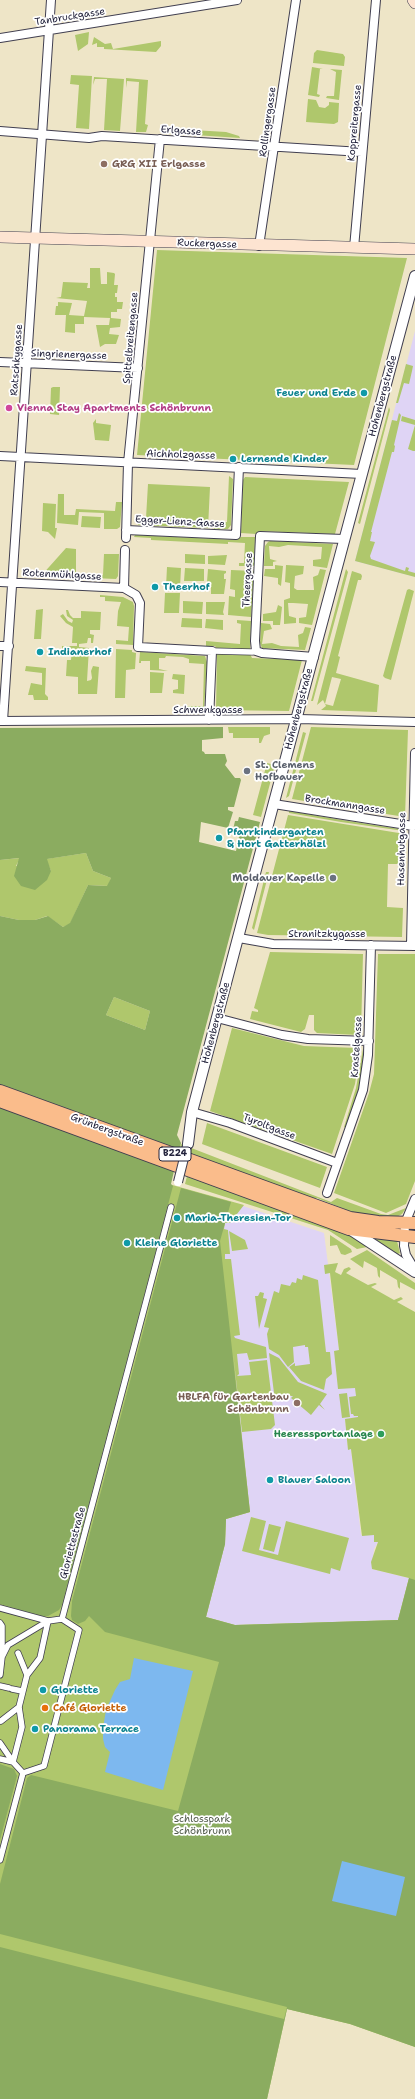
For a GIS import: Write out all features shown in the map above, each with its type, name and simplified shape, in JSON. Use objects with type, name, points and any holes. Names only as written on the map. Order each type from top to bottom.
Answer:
[{"type":"main road","name":"Ruckergasse","points":[[0,237],[259,246],[415,249]]},
{"type":"main road","name":"Grünbergstraße","points":[[0,1091],[349,1223]]},
{"type":"main road","name":"Grünbergstraße","points":[[0,1101],[349,1223]]},
{"type":"main road","name":"B224","points":[[349,1223],[410,1223]]},
{"type":"main road","name":"B224","points":[[349,1223],[410,1236]]},
{"type":"street","name":"Ratschkygasse","points":[[1,721],[4,646],[13,583],[51,0]]},
{"type":"street","name":"Tanbruckgasse","points":[[0,38],[237,0]]},
{"type":"street","name":"Rollingergasse","points":[[259,246],[296,0]]},
{"type":"street","name":"Koppreitergasse","points":[[354,248],[376,0]]},
{"type":"street","name":"Erlgasse","points":[[0,131],[42,133],[89,138],[102,136],[362,152]]},
{"type":"street","name":"Spittelbreitengasse","points":[[126,534],[128,463],[160,139]]},
{"type":"street","name":"Hohenbergstraße","points":[[187,1145],[197,1114],[217,1018],[415,276]]},
{"type":"street","name":"Singrienergasse","points":[[0,362],[138,368]]},
{"type":"street","name":"Aichholzgasse","points":[[0,456],[362,474]]},
{"type":"street","name":"Egger-Lienz-Gasse","points":[[126,534],[236,535],[239,467]]},
{"type":"street","name":"Theergasse","points":[[256,651],[255,641],[260,536],[344,539]]},
{"type":"street","points":[[126,550],[124,588],[136,595],[140,603],[138,647],[212,651],[256,651],[262,653],[314,657]]},
{"type":"street","name":"Rotenmühlgasse","points":[[0,582],[124,588]]},
{"type":"street","points":[[209,720],[212,651]]},
{"type":"street","name":"Schwenkgasse","points":[[1,721],[296,719],[415,722]]},
{"type":"street","name":"Hasenhutgasse","points":[[413,946],[413,826],[415,753]]},
{"type":"street","name":"Brockmanngasse","points":[[274,804],[413,826]]},
{"type":"street","name":"Stranitzkygasse","points":[[239,938],[273,944],[413,946]]},
{"type":"street","name":"Krastelgasse","points":[[327,1193],[363,1090],[369,1041],[371,945]]},
{"type":"street","points":[[217,1018],[282,1035],[308,1039],[369,1041]]},
{"type":"street","name":"Tyroltgasse","points":[[197,1114],[230,1123],[337,1163]]},
{"type":"street","points":[[178,1184],[187,1145]]},
{"type":"street","points":[[415,1199],[406,1255],[415,1271]]},
{"type":"street","name":"Gloriettestraße","points":[[62,1619],[172,1208]]},
{"type":"street","points":[[349,1223],[415,1271]]},
{"type":"street","points":[[0,1608],[48,1622]]},
{"type":"street","points":[[2,1657],[8,1646],[48,1622],[62,1619],[79,1630],[44,1766],[23,1773]]},
{"type":"street","points":[[0,1622],[2,1626],[2,1657],[0,1675]]},
{"type":"street","points":[[13,1762],[22,1726],[18,1707],[22,1691],[27,1675],[40,1658],[48,1622]]},
{"type":"street","points":[[14,1642],[27,1675]]},
{"type":"street","points":[[0,1686],[22,1691]]},
{"type":"street","points":[[1,1721],[18,1707]]},
{"type":"street","points":[[0,1742],[13,1762],[23,1773]]},
{"type":"street","points":[[0,1759],[13,1762]]},
{"type":"street","points":[[0,1860],[23,1773]]},
{"type":"shaded area","points":[[415,331],[415,577],[355,561]]},
{"type":"shaded area","name":"HBLFA für Gartenbau Schönbrunn","points":[[231,1202],[324,1233],[339,1350],[359,1361],[358,1418],[345,1419],[348,1449],[351,1449],[361,1535],[374,1535],[378,1542],[374,1549],[372,1569],[409,1578],[398,1620],[235,1625],[206,1617],[225,1544],[226,1519],[250,1512],[220,1241]]},
{"type":"green space","points":[[89,32],[88,44],[78,51],[75,35]]},
{"type":"green space","points":[[94,37],[105,44],[111,43],[113,49],[161,41],[161,46],[156,52],[104,49],[104,47],[97,47],[97,43],[92,45]]},
{"type":"green space","points":[[317,50],[343,54],[345,57],[344,66],[313,63],[314,53]]},
{"type":"green space","points":[[312,67],[323,69],[320,69],[317,94],[320,95],[319,97],[308,95]]},
{"type":"green space","points":[[330,69],[342,70],[339,100],[326,98],[327,96],[334,96],[336,72]]},
{"type":"green space","points":[[71,75],[92,76],[89,129],[76,128],[79,85],[70,84]]},
{"type":"green space","points":[[94,77],[124,79],[120,131],[104,130],[107,79],[95,79],[93,85]]},
{"type":"green space","points":[[126,78],[148,80],[145,124],[148,125],[146,132],[136,132],[139,82],[127,81],[126,88]]},
{"type":"green space","points":[[308,99],[316,100],[319,107],[325,108],[329,105],[329,102],[339,103],[338,122],[334,124],[306,122]]},
{"type":"green space","points":[[176,129],[226,132],[239,136],[240,138],[164,133]]},
{"type":"green space","points":[[157,250],[407,258],[354,465],[137,455]]},
{"type":"green space","points":[[90,268],[100,268],[101,284],[107,284],[107,272],[115,274],[114,285],[118,285],[115,297],[117,297],[117,302],[123,302],[122,309],[117,309],[117,312],[111,312],[111,318],[121,319],[120,327],[110,328],[109,334],[119,335],[116,344],[105,344],[100,347],[96,325],[109,325],[110,318],[84,317],[84,324],[75,324],[75,333],[65,332],[66,315],[55,315],[58,302],[72,303],[69,315],[84,316],[87,301],[56,298],[61,297],[63,282],[88,283],[87,288],[90,288]]},
{"type":"green space","points":[[406,364],[413,366],[409,384],[404,383],[398,403],[396,403]]},
{"type":"green space","points":[[60,387],[59,415],[50,414],[51,388]]},
{"type":"green space","points":[[389,407],[390,410],[360,524],[358,523]]},
{"type":"green space","points":[[399,413],[401,415],[394,445],[394,452],[392,452],[371,532],[370,541],[375,542],[370,556],[371,559],[405,571],[406,567],[409,568],[408,571],[415,573],[415,577],[355,561],[392,420],[397,421]]},
{"type":"green space","points":[[402,416],[415,420],[415,425],[401,421]]},
{"type":"green space","points":[[96,419],[96,423],[111,425],[109,441],[95,440],[93,423]]},
{"type":"green space","points":[[415,425],[415,451],[413,451],[408,449]]},
{"type":"green space","points":[[229,476],[233,479],[231,525],[228,529],[214,529],[214,524],[222,525],[223,522],[227,522]]},
{"type":"green space","points":[[245,477],[349,482],[335,534],[259,531],[256,534],[241,533],[243,480]]},
{"type":"green space","points":[[148,484],[210,487],[208,528],[138,525],[138,521],[146,518]]},
{"type":"green space","points":[[58,494],[64,494],[64,515],[75,515],[76,509],[115,511],[116,502],[122,502],[120,527],[117,529],[104,529],[104,513],[79,512],[78,525],[57,523]]},
{"type":"green space","points":[[43,503],[56,504],[55,528],[57,528],[55,539],[48,532],[42,531]]},
{"type":"green space","points":[[82,516],[101,517],[100,528],[81,527]]},
{"type":"green space","points":[[135,535],[237,540],[241,537],[255,537],[254,566],[239,566],[239,563],[244,563],[245,543],[228,542],[228,544],[151,540],[151,538],[134,537]]},
{"type":"green space","points":[[268,542],[333,544],[327,568],[313,566],[313,560],[321,559],[322,547],[288,545],[279,547],[269,546],[270,559],[277,561],[273,562],[273,566],[264,566],[265,546]]},
{"type":"green space","points":[[66,548],[76,549],[76,578],[41,576]]},
{"type":"green space","points":[[104,554],[119,554],[118,576],[116,579],[92,578],[93,575],[103,575]]},
{"type":"green space","points":[[185,554],[205,555],[205,564],[185,563]]},
{"type":"green space","points":[[227,555],[225,565],[208,564],[208,556]]},
{"type":"green space","points":[[275,565],[283,566],[281,586],[278,584],[278,578],[264,576],[265,569],[275,569]]},
{"type":"green space","points":[[286,565],[304,566],[303,574],[295,576],[294,588],[297,590],[314,590],[313,577],[318,575],[320,569],[326,570],[312,625],[299,623],[299,618],[306,617],[308,604],[293,603],[288,603],[289,616],[296,618],[296,623],[284,624],[284,600],[290,598],[290,583],[285,582]]},
{"type":"green space","points":[[167,567],[181,568],[180,588],[166,587]]},
{"type":"green space","points":[[185,568],[204,569],[204,581],[184,581]]},
{"type":"green space","points":[[208,569],[226,571],[224,574],[224,579],[226,579],[224,594],[211,594],[211,582],[207,582]]},
{"type":"green space","points":[[346,569],[348,572],[313,701],[311,701]]},
{"type":"green space","points":[[231,570],[254,571],[251,617],[228,615],[229,596],[235,597],[235,590],[230,589]]},
{"type":"green space","points":[[352,571],[361,574],[362,576],[361,580],[358,580],[338,656],[340,657],[336,673],[379,685],[377,712],[321,710],[326,706],[325,704],[323,700],[317,705]],"holes":[[[332,677],[341,679],[333,706],[325,704]]]},
{"type":"green space","points":[[409,589],[414,591],[391,680],[383,676],[407,590]]},
{"type":"green space","points":[[165,593],[180,593],[179,613],[164,613]]},
{"type":"green space","points":[[100,595],[123,597],[133,602],[133,645],[116,644],[116,640],[128,641],[129,627],[117,626],[118,611],[121,602],[105,601],[105,597],[100,597]]},
{"type":"green space","points":[[183,601],[203,602],[202,614],[183,613]]},
{"type":"green space","points":[[206,602],[225,602],[223,612],[224,615],[206,614]]},
{"type":"green space","points":[[278,605],[282,607],[280,625],[273,625],[273,621],[263,621],[263,614],[276,612]]},
{"type":"green space","points":[[43,609],[41,639],[34,639],[36,610]]},
{"type":"green space","points":[[66,610],[68,610],[73,618],[81,618],[81,611],[101,612],[100,630],[90,630],[90,634],[94,635],[93,643],[91,643],[91,638],[88,638],[87,643],[79,644],[79,647],[89,648],[87,681],[91,680],[92,678],[91,671],[93,666],[99,667],[97,694],[78,694],[78,677],[66,676],[67,660],[71,660],[72,650],[62,649],[62,646],[77,646],[77,643],[72,643],[73,627],[66,623],[60,616],[63,614],[68,621],[72,623],[73,620],[67,616]]},
{"type":"green space","points":[[182,618],[202,619],[202,628],[181,627]]},
{"type":"green space","points":[[206,619],[223,620],[223,630],[205,628]]},
{"type":"green space","points":[[237,620],[251,621],[250,651],[217,649],[215,646],[206,646],[206,641],[240,644],[241,624],[237,623]]},
{"type":"green space","points":[[261,623],[270,624],[272,629],[264,631],[262,644],[272,643],[281,646],[299,647],[298,635],[303,633],[305,627],[311,628],[305,650],[262,648],[260,643]]},
{"type":"green space","points":[[116,649],[132,650],[132,652],[136,653],[135,669],[126,670],[125,698],[115,698]]},
{"type":"green space","points":[[140,652],[205,656],[207,662],[204,710],[178,711],[187,710],[187,706],[203,706],[204,664],[189,663],[189,659],[183,657],[166,656],[165,658],[159,658],[159,669],[168,671],[150,670],[150,661],[141,661],[141,663],[139,663]]},
{"type":"green space","points":[[217,653],[250,654],[252,658],[302,660],[289,711],[216,710]]},
{"type":"green space","points":[[26,666],[46,668],[45,694],[48,697],[48,700],[34,700],[33,695],[28,695],[31,683],[42,685],[42,673],[25,671]]},
{"type":"green space","points":[[150,672],[164,673],[162,693],[150,693]]},
{"type":"green space","points":[[173,674],[185,675],[184,694],[173,693],[173,690],[178,689],[178,680],[172,679]]},
{"type":"green space","points":[[223,727],[223,738],[202,740],[202,751],[205,754],[225,754],[227,761],[225,765],[235,778],[240,778],[241,780],[234,807],[228,807],[228,810],[233,812],[228,828],[201,822],[199,842],[236,851],[240,832],[233,830],[235,821],[238,821],[239,817],[260,822],[177,1135],[181,1143],[179,1151],[0,1085],[0,916],[19,920],[35,920],[48,916],[63,927],[70,923],[88,885],[107,886],[111,878],[93,871],[86,853],[47,859],[51,871],[47,880],[35,890],[21,886],[14,876],[19,858],[0,860],[0,728]],"holes":[[[114,997],[150,1011],[145,1030],[106,1015]]]},
{"type":"green space","points":[[228,727],[270,727],[270,734],[264,736],[261,743],[259,743],[259,738],[233,738],[233,733],[229,733]]},
{"type":"green space","points":[[311,727],[408,730],[405,817],[292,799]]},
{"type":"green space","points":[[303,732],[306,733],[289,796],[286,798]]},
{"type":"green space","points":[[267,763],[275,765],[261,817],[253,815]]},
{"type":"green space","points":[[289,811],[406,830],[404,831],[341,822],[289,813]]},
{"type":"green space","points":[[288,815],[405,834],[404,864],[388,864],[387,907],[403,908],[402,937],[268,935],[257,933]]},
{"type":"green space","points":[[86,853],[93,871],[111,878],[108,886],[88,885],[70,924],[63,927],[47,916],[35,920],[19,920],[0,916],[0,860],[20,858],[16,866],[51,871],[46,859]]},
{"type":"green space","points":[[266,872],[269,872],[254,930],[252,928]]},
{"type":"green space","points":[[270,952],[363,954],[361,1032],[358,1035],[317,1033],[314,1030],[314,1015],[309,1015],[305,1029],[301,1032],[250,1019],[252,1011],[258,1012],[258,1010],[254,1008]]},
{"type":"green space","points":[[378,954],[415,954],[415,1181],[406,1204],[386,1213],[334,1193],[369,1093],[374,1074]]},
{"type":"green space","points":[[114,997],[150,1011],[145,1030],[106,1015]]},
{"type":"green space","points":[[232,1028],[304,1046],[358,1048],[360,1051],[355,1084],[332,1154],[210,1111]]},
{"type":"green space","points":[[365,1048],[359,1088],[346,1128],[344,1127],[356,1088],[363,1049]]},
{"type":"green space","points":[[0,1107],[174,1171],[171,1184],[173,1186],[62,1605],[59,1610],[48,1616],[41,1616],[0,1604]]},
{"type":"green space","points":[[207,1123],[327,1167],[320,1188],[202,1144]]},
{"type":"green space","name":"Schlosspark Schönbrunn","points":[[0,1137],[244,1205],[230,1223],[225,1223],[224,1229],[228,1230],[230,1254],[225,1254],[225,1259],[231,1259],[240,1335],[234,1336],[235,1338],[266,1347],[267,1358],[249,1360],[247,1353],[237,1354],[239,1374],[237,1376],[251,1375],[249,1362],[267,1360],[275,1425],[271,1429],[242,1432],[233,1353],[250,1512],[226,1519],[225,1544],[206,1617],[235,1625],[398,1620],[409,1578],[372,1569],[371,1562],[378,1542],[374,1542],[374,1535],[362,1536],[351,1449],[348,1450],[345,1419],[358,1417],[351,1414],[349,1397],[356,1396],[355,1388],[338,1389],[334,1351],[339,1350],[330,1273],[325,1274],[324,1265],[338,1263],[335,1272],[341,1275],[344,1269],[349,1267],[351,1269],[346,1273],[368,1285],[375,1283],[377,1284],[371,1287],[394,1300],[401,1297],[403,1299],[397,1302],[415,1312],[415,2047],[350,2024],[287,2009],[267,2099],[0,2099]]},
{"type":"green space","points":[[181,1144],[331,1202],[337,1198],[381,1214],[388,1215],[406,1208],[402,1214],[393,1219],[354,1213],[317,1198],[313,1199],[179,1151]]},
{"type":"green space","points":[[187,1176],[355,1237],[389,1261],[367,1247],[357,1249],[328,1230],[185,1184]]},
{"type":"green space","name":"Schlosspark Schönbrunn","points":[[181,1188],[231,1202],[220,1241],[250,1512],[226,1519],[225,1544],[206,1617],[235,1625],[398,1620],[409,1578],[415,1580],[415,2047],[350,2024],[287,2009],[267,2099],[0,2099],[0,1947],[284,2019],[287,2007],[0,1934],[0,1884],[27,1778],[31,1775],[178,1811],[219,1662],[105,1632],[89,1616],[85,1621],[78,1624],[72,1620],[71,1616],[72,1601]]},
{"type":"green space","points":[[229,1231],[245,1240],[248,1249],[232,1251]]},
{"type":"green space","points":[[330,1235],[351,1249],[352,1252],[345,1255],[341,1254],[337,1245],[330,1246]]},
{"type":"green space","points":[[364,1235],[397,1241],[400,1253],[396,1255]]},
{"type":"green space","points":[[367,1250],[415,1283],[415,1290],[400,1282],[400,1289],[398,1287],[397,1280],[380,1270],[380,1278],[378,1276],[377,1268],[364,1261],[363,1268],[350,1259]]},
{"type":"green space","points":[[303,1275],[318,1280],[326,1352],[330,1352],[332,1374],[326,1379],[324,1390],[301,1381],[289,1367],[295,1363],[295,1366],[310,1364],[308,1347],[305,1347],[305,1345],[293,1347],[294,1362],[288,1367],[279,1355],[269,1349],[267,1334],[269,1328],[264,1327],[274,1291],[279,1293],[281,1284],[290,1286],[292,1282],[296,1283],[297,1278],[302,1280]]},
{"type":"green space","points":[[260,1292],[264,1293],[263,1298],[267,1299],[259,1329],[255,1296],[258,1296]]},
{"type":"green space","points":[[269,1353],[279,1358],[298,1382],[327,1394],[320,1404],[325,1410],[319,1405],[311,1415],[291,1398],[293,1396],[288,1396],[275,1401]]},
{"type":"green space","points":[[347,1393],[350,1417],[342,1418],[339,1394]]},
{"type":"green space","points":[[251,1517],[266,1521],[259,1550],[278,1555],[286,1521],[349,1538],[340,1571],[331,1568],[330,1574],[242,1551]]},
{"type":"green space","points":[[269,1524],[281,1527],[274,1552],[263,1549]]},
{"type":"green space","points":[[0,1764],[14,1769],[17,1776],[0,1840]]},
{"type":"water","points":[[134,1658],[193,1671],[163,1790],[105,1772],[110,1752],[105,1747],[103,1739],[106,1710],[120,1682],[130,1679]]},
{"type":"water","points":[[342,1861],[405,1877],[396,1916],[332,1901]]},
{"type":"place","name":"GRG XII Erlgasse","points":[[104,164]]},
{"type":"place","name":"Feuer und Erde","points":[[364,393]]},
{"type":"place","name":"Vienna Stay Apartments Schönbrunn","points":[[9,408]]},
{"type":"place","name":"Lernende Kinder","points":[[233,459]]},
{"type":"place","name":"Theerhof","points":[[155,587]]},
{"type":"place","name":"Indianerhof","points":[[40,652]]},
{"type":"place","name":"St. Clemens Hofbauer","points":[[247,771]]},
{"type":"place","name":"Pfarrkindergarten & Hort Gatterhölzl","points":[[219,838]]},
{"type":"place","name":"Moldauer Kapelle","points":[[333,878]]},
{"type":"place","name":"Maria-Theresien-Tor","points":[[177,1218]]},
{"type":"place","name":"Kleine Gloriette","points":[[127,1243]]},
{"type":"place","name":"HBLFA für Gartenbau Schönbrunn","points":[[297,1403]]},
{"type":"place","name":"Heeressportanlage","points":[[381,1434]]},
{"type":"place","name":"Blauer Saloon","points":[[270,1480]]},
{"type":"place","name":"Gloriette","points":[[43,1690]]},
{"type":"place","name":"Café Gloriette","points":[[45,1708]]},
{"type":"place","name":"Panorama Terrace","points":[[35,1729]]}]
